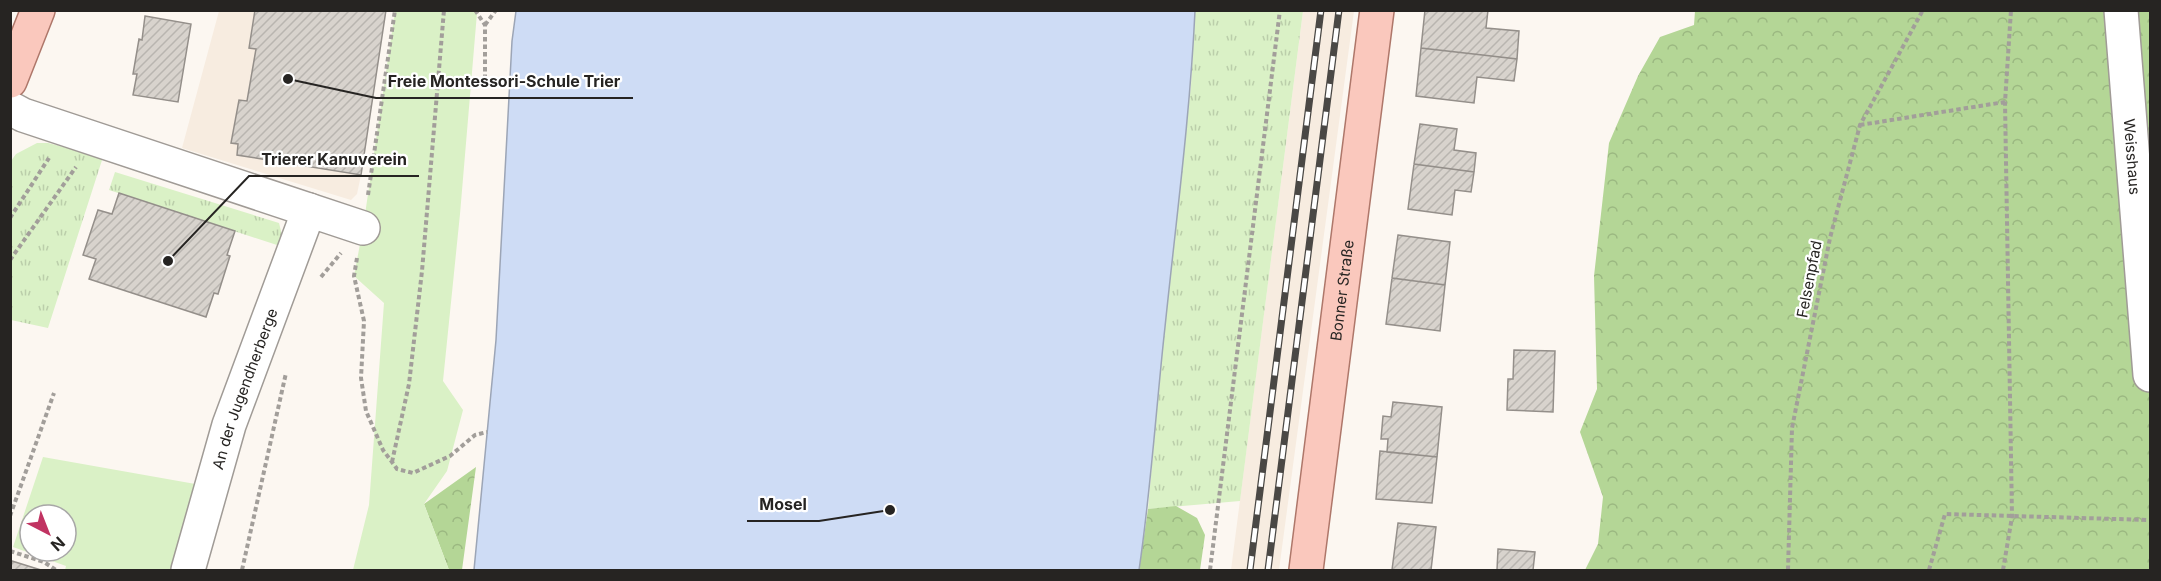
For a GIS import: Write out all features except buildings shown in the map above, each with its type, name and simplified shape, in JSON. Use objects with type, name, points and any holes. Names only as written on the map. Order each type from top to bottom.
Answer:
[{"type":"main road","points":[[10,81],[38,10]]},
{"type":"main road","name":"Bonner Straße","points":[[1306,570],[1377,10]]},
{"type":"street","name":"Weisshaus","points":[[2121,10],[2151,375]]},
{"type":"street","points":[[10,108],[23,115],[81,135],[363,228]]},
{"type":"street","name":"An der Jugendherberge","points":[[188,570],[230,424],[309,210]]},
{"type":"path","points":[[395,10],[354,276],[364,321],[361,378],[366,411],[383,450],[397,469],[413,473],[450,456],[475,435],[487,432]]},
{"type":"path","points":[[392,462],[409,384],[422,271],[444,10]]},
{"type":"path","points":[[476,10],[485,25],[485,89]]},
{"type":"path","points":[[485,25],[496,10]]},
{"type":"path","points":[[1210,570],[1280,10]]},
{"type":"path","name":"Felsenpfad","points":[[1788,570],[1792,428],[1830,238],[1860,125],[1923,10]]},
{"type":"path","points":[[2003,570],[2012,517],[2005,102],[2011,10]]},
{"type":"path","points":[[1860,125],[2005,102]]},
{"type":"path","points":[[10,218],[81,135]]},
{"type":"path","points":[[10,260],[81,135]]},
{"type":"path","points":[[320,278],[363,228]]},
{"type":"path","points":[[242,570],[287,367]]},
{"type":"path","points":[[10,516],[54,393]]},
{"type":"path","points":[[1929,570],[1945,514],[2151,520]]},
{"type":"path","points":[[10,550],[44,562],[56,570]]},
{"type":"shaded area","points":[[219,11],[386,11],[361,175],[357,194],[351,200],[182,148]]},
{"type":"shaded area","points":[[1303,11],[1354,11],[1279,570],[1231,570]]},
{"type":"green space","points":[[395,11],[475,11],[477,13],[443,381],[463,410],[447,471],[424,504],[449,570],[353,570],[369,505],[384,303],[354,276]]},
{"type":"green space","points":[[1195,11],[1303,11],[1240,501],[1148,509],[1164,330],[1191,85]]},
{"type":"green space","points":[[1695,11],[2150,11],[2150,570],[1585,570],[1598,544],[1603,497],[1580,432],[1597,389],[1594,276],[1609,143],[1638,76],[1660,37],[1694,25]]},
{"type":"green space","points":[[37,143],[48,143],[103,157],[48,328],[11,320],[11,161],[16,154]]},
{"type":"green space","points":[[115,172],[279,223],[282,235],[280,246],[109,190]]},
{"type":"green space","points":[[43,457],[201,485],[177,570],[65,570],[66,566],[58,563],[78,563],[78,503],[28,503]]},
{"type":"green space","points":[[476,467],[462,570],[449,570],[424,504]]},
{"type":"green space","points":[[1176,506],[1197,518],[1205,535],[1200,570],[1139,570],[1148,509]]},
{"type":"green space","points":[[18,532],[18,549],[13,547]]},
{"type":"water","points":[[516,11],[1195,11],[1186,129],[1139,570],[474,570],[496,340],[512,41]]},
{"type":"railway","points":[[1250,570],[1321,10]]},
{"type":"railway","points":[[1268,570],[1339,10]]},
{"type":"place","name":"Freie Montessori-Schule Trier","points":[[288,79]]},
{"type":"place","name":"Trierer Kanuverein","points":[[168,261]]},
{"type":"place","name":"Mosel","points":[[890,510]]}]
